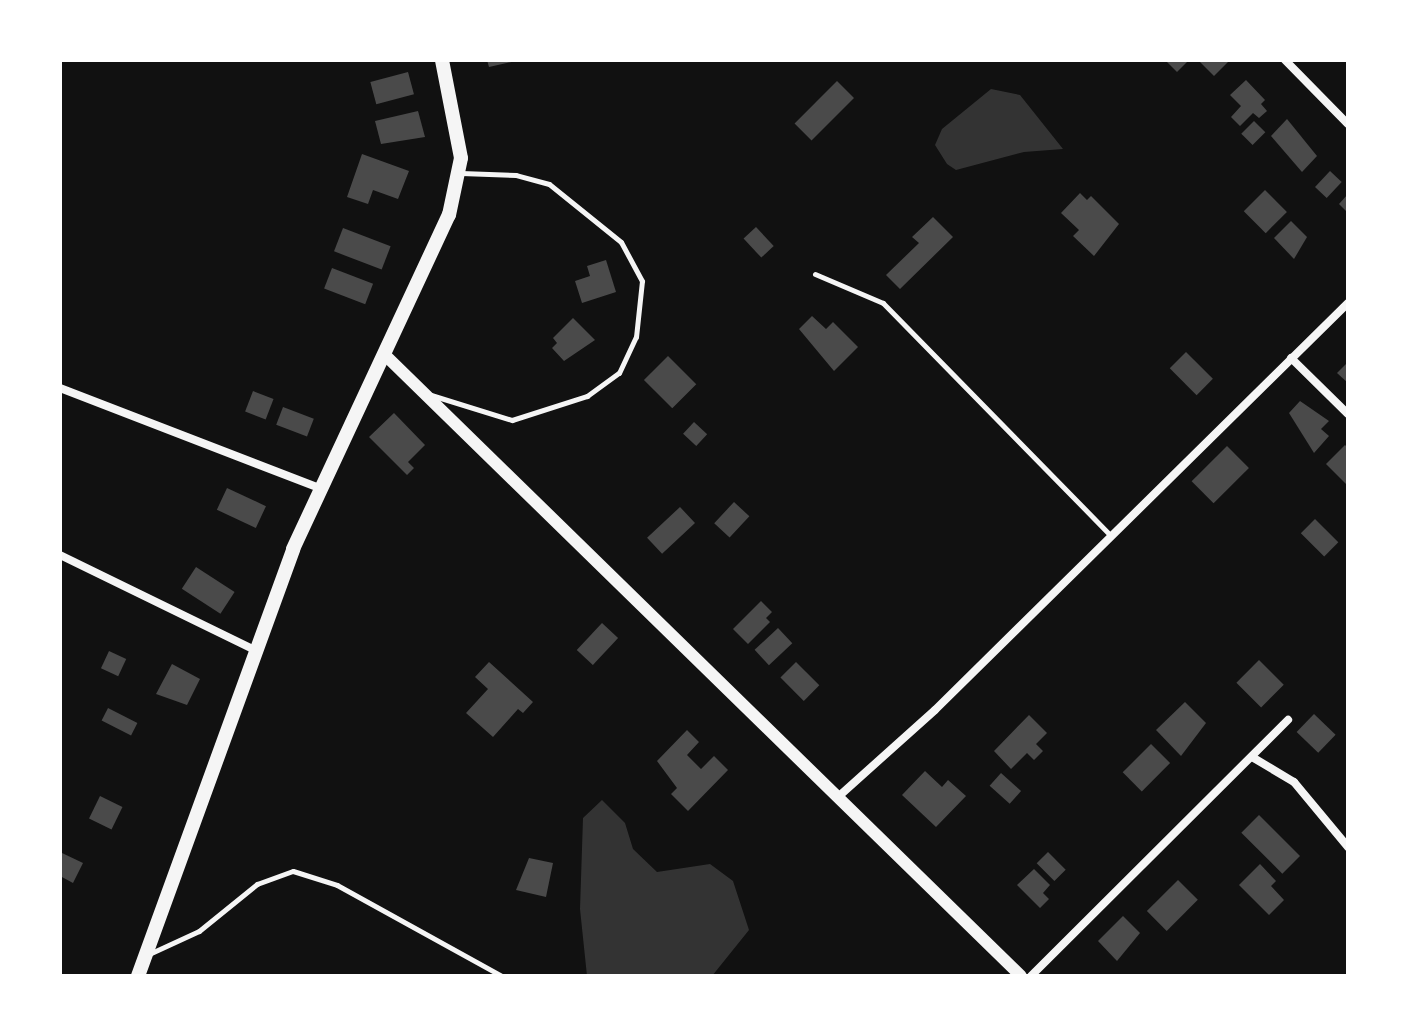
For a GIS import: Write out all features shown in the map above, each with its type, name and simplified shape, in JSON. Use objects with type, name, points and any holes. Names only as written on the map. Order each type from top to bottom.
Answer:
[{"type":"main road","points":[[138,976],[253,649],[319,488],[438,243],[460,173],[442,60]]},
{"type":"street","points":[[1285,60],[1348,124]]},
{"type":"street","points":[[838,797],[1112,536],[1348,303]]},
{"type":"street","points":[[384,354],[1021,976]]},
{"type":"street","points":[[1291,358],[1348,414]]},
{"type":"street","points":[[60,388],[319,488]]},
{"type":"street","points":[[60,555],[253,649]]},
{"type":"street","points":[[1031,976],[1288,720]]},
{"type":"street","points":[[1252,757],[1294,782],[1348,847]]},
{"type":"lane","points":[[423,393],[512,420],[587,396],[619,373],[636,337],[642,281],[621,242],[608,229],[549,184],[516,175],[460,173]]},
{"type":"lane","points":[[815,274],[883,303],[1112,536]]},
{"type":"lane","points":[[145,956],[199,931],[257,884],[293,871],[337,885],[502,976]]},
{"type":"shaded area","points":[[991,89],[1020,95],[1063,149],[1024,152],[956,170],[947,164],[935,145],[942,129]]},
{"type":"shaded area","points":[[602,800],[625,823],[633,849],[657,872],[710,864],[733,881],[749,930],[712,976],[587,976],[580,909],[583,818]]},
{"type":"building","points":[[487,60],[516,60],[516,61],[489,67]]},
{"type":"building","points":[[1165,60],[1189,60],[1177,72]]},
{"type":"building","points":[[1198,60],[1230,60],[1214,76]]},
{"type":"building","points":[[408,72],[414,94],[376,104],[370,82]]},
{"type":"building","points":[[1246,80],[1265,100],[1261,104],[1267,111],[1259,118],[1253,113],[1240,126],[1231,117],[1241,106],[1230,95]]},
{"type":"building","points":[[837,81],[854,98],[812,140],[795,123]]},
{"type":"building","points":[[418,111],[425,137],[381,144],[375,121]]},
{"type":"building","points":[[1287,119],[1317,156],[1302,172],[1271,136]]},
{"type":"building","points":[[1254,121],[1265,132],[1253,145],[1241,134]]},
{"type":"building","points":[[362,154],[409,171],[398,199],[373,190],[368,204],[347,197]]},
{"type":"building","points":[[1330,171],[1342,182],[1327,198],[1315,187]]},
{"type":"building","points":[[1265,190],[1287,212],[1266,233],[1244,211]]},
{"type":"building","points":[[1080,193],[1087,200],[1091,196],[1119,224],[1094,256],[1073,236],[1079,230],[1061,213]]},
{"type":"building","points":[[1348,194],[1348,213],[1339,204]]},
{"type":"building","points":[[933,217],[953,237],[900,289],[886,275],[919,243],[912,237]]},
{"type":"building","points":[[1291,221],[1307,237],[1294,259],[1274,238]]},
{"type":"building","points":[[756,227],[774,246],[761,258],[744,239]]},
{"type":"building","points":[[343,228],[391,246],[382,270],[334,251]]},
{"type":"building","points":[[606,260],[616,292],[582,303],[575,281],[590,276],[587,266]]},
{"type":"building","points":[[332,268],[373,284],[365,304],[324,289]]},
{"type":"building","points":[[812,316],[826,329],[833,322],[858,347],[834,371],[799,329]]},
{"type":"building","points":[[573,318],[595,340],[564,361],[552,348],[557,343],[553,338]]},
{"type":"building","points":[[1186,352],[1213,379],[1197,395],[1170,368]]},
{"type":"building","points":[[668,356],[696,384],[672,408],[644,380]]},
{"type":"building","points":[[1348,362],[1348,383],[1337,373]]},
{"type":"building","points":[[253,391],[274,399],[266,419],[245,412]]},
{"type":"building","points":[[1300,401],[1329,421],[1321,429],[1329,436],[1314,453],[1289,413]]},
{"type":"building","points":[[283,407],[314,419],[307,437],[276,425]]},
{"type":"building","points":[[394,413],[425,445],[408,462],[414,468],[407,475],[369,437]]},
{"type":"building","points":[[694,422],[707,434],[696,446],[683,434]]},
{"type":"building","points":[[1345,445],[1348,448],[1348,486],[1326,464]]},
{"type":"building","points":[[1227,446],[1249,468],[1214,503],[1192,481]]},
{"type":"building","points":[[227,488],[266,506],[256,528],[217,510]]},
{"type":"building","points":[[734,502],[749,516],[730,538],[714,523]]},
{"type":"building","points":[[680,507],[695,523],[662,554],[647,538]]},
{"type":"building","points":[[1315,519],[1338,542],[1324,556],[1301,533]]},
{"type":"building","points":[[196,567],[235,592],[220,614],[182,589]]},
{"type":"building","points":[[761,601],[772,612],[766,618],[770,622],[748,644],[733,629]]},
{"type":"building","points":[[602,623],[618,638],[593,665],[577,650]]},
{"type":"building","points":[[778,628],[792,643],[769,665],[755,650]]},
{"type":"building","points":[[109,651],[126,659],[118,676],[101,668]]},
{"type":"building","points":[[1259,660],[1284,685],[1261,707],[1236,683]]},
{"type":"building","points":[[489,662],[533,702],[523,713],[518,709],[493,737],[466,713],[488,689],[475,677]]},
{"type":"building","points":[[796,662],[819,685],[804,701],[780,678]]},
{"type":"building","points":[[172,664],[200,679],[187,705],[156,694]]},
{"type":"building","points":[[1185,702],[1206,723],[1181,756],[1156,730]]},
{"type":"building","points":[[108,708],[137,723],[131,735],[102,720]]},
{"type":"building","points":[[1314,714],[1336,735],[1318,753],[1297,732]]},
{"type":"building","points":[[1029,715],[1047,733],[1036,744],[1043,751],[1034,760],[1027,753],[1011,769],[994,751]]},
{"type":"building","points":[[687,730],[699,742],[687,755],[701,769],[714,756],[728,770],[688,811],[671,794],[677,788],[657,761]]},
{"type":"building","points":[[1151,744],[1170,763],[1142,791],[1123,772]]},
{"type":"building","points":[[925,771],[942,787],[948,780],[966,796],[936,827],[902,795]]},
{"type":"building","points":[[1001,773],[1021,791],[1010,804],[990,786]]},
{"type":"building","points":[[100,796],[122,807],[112,829],[89,818]]},
{"type":"building","points":[[1259,815],[1300,856],[1282,874],[1241,833]]},
{"type":"building","points":[[1048,852],[1066,870],[1054,881],[1037,863]]},
{"type":"building","points":[[62,853],[83,863],[73,883],[60,876]]},
{"type":"building","points":[[529,858],[553,863],[546,897],[516,890]]},
{"type":"building","points":[[1260,864],[1276,881],[1271,886],[1284,900],[1269,915],[1239,885]]},
{"type":"building","points":[[1034,869],[1050,885],[1043,893],[1049,899],[1040,908],[1017,885]]},
{"type":"building","points":[[1178,880],[1198,900],[1167,931],[1147,911]]},
{"type":"building","points":[[1123,916],[1140,933],[1117,961],[1098,941]]}]
